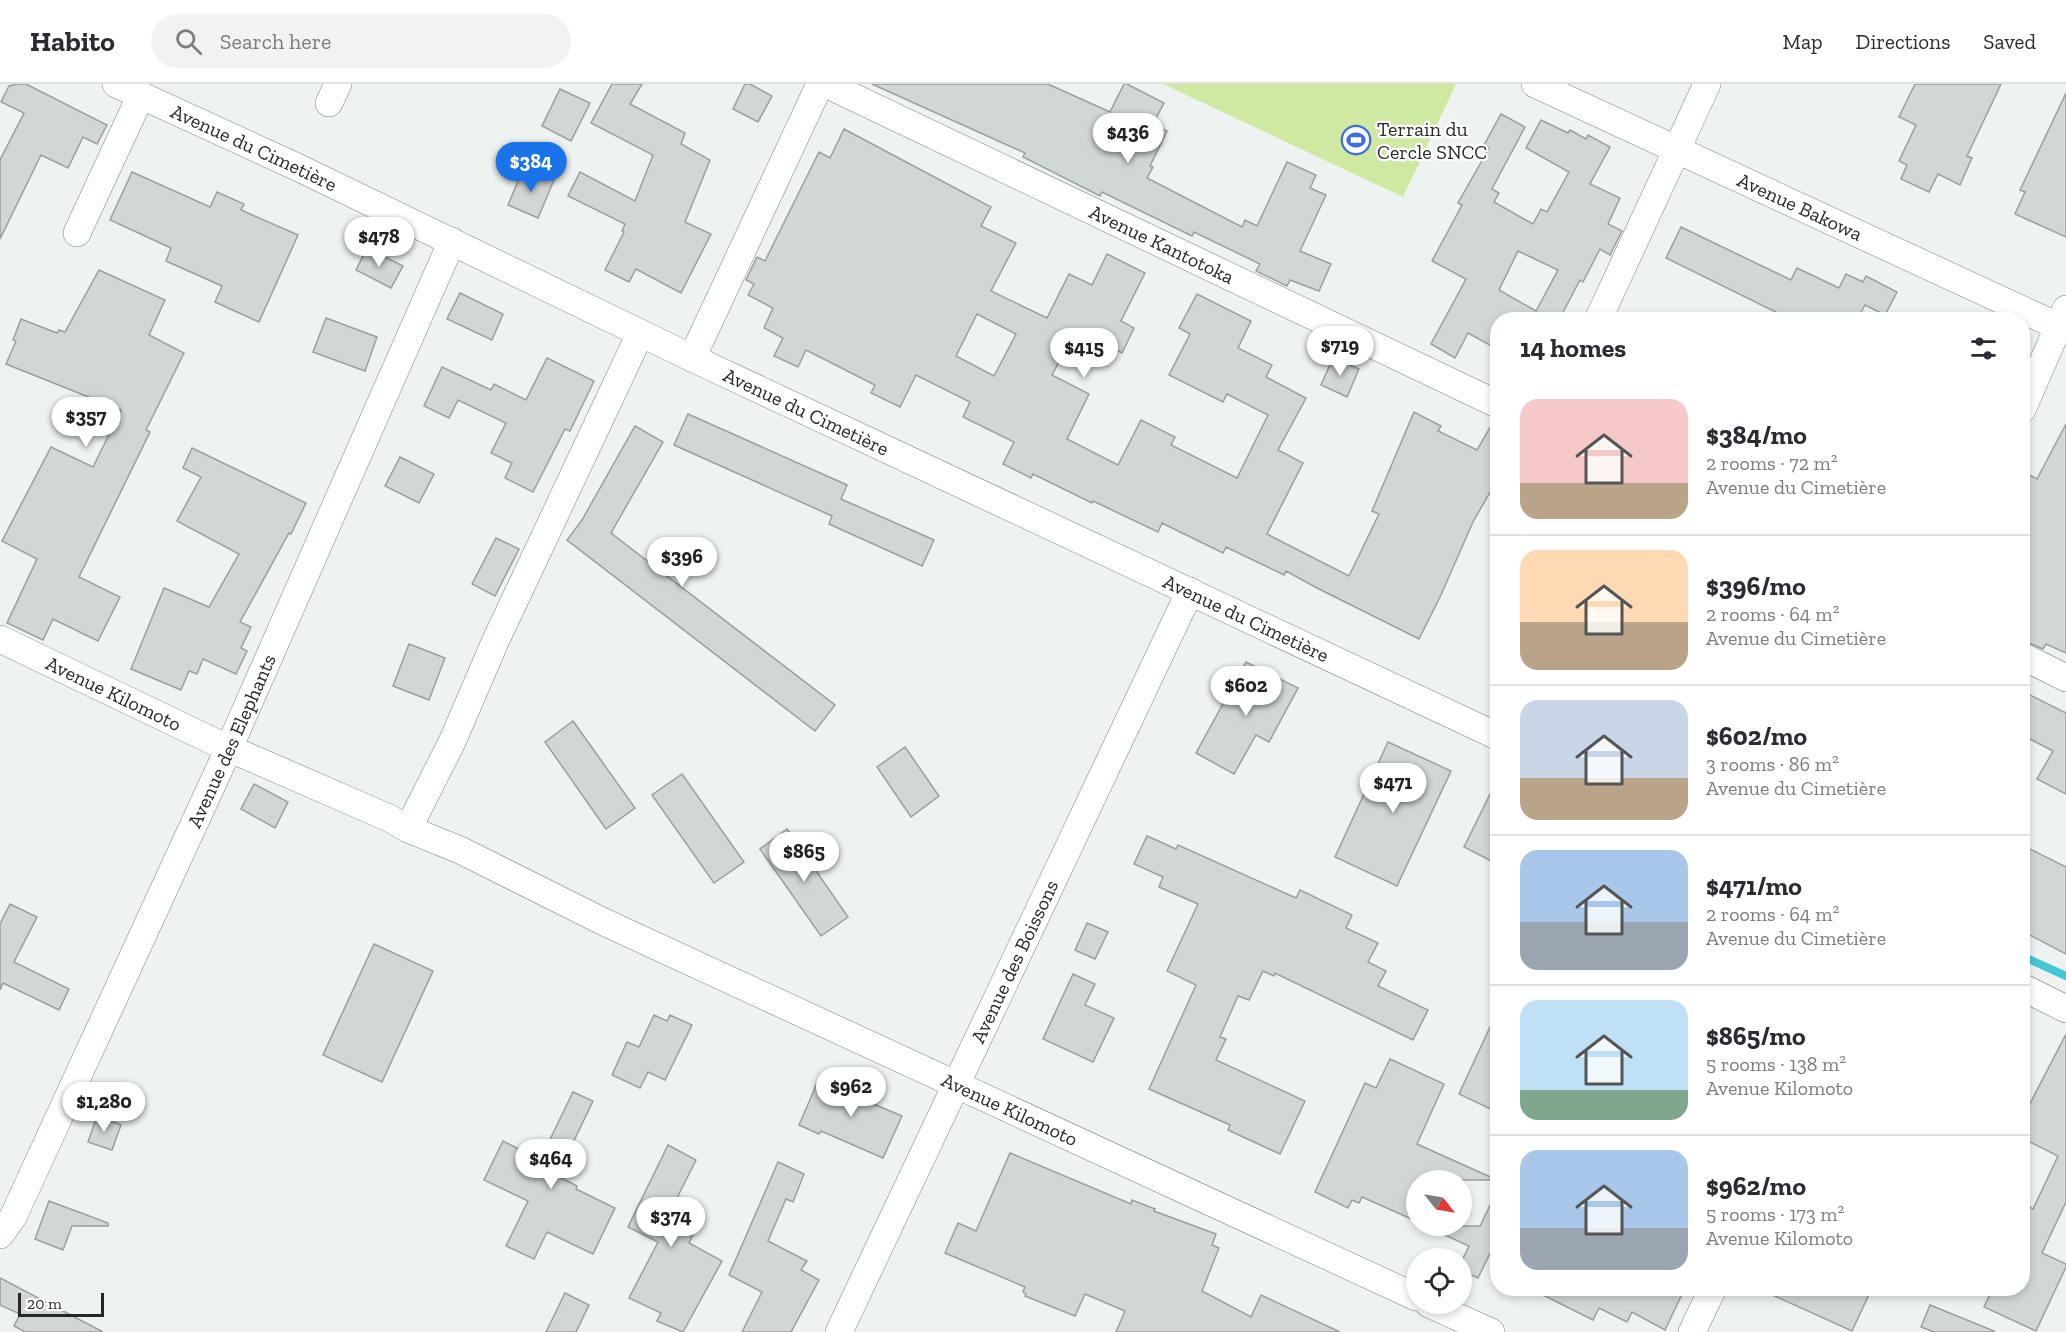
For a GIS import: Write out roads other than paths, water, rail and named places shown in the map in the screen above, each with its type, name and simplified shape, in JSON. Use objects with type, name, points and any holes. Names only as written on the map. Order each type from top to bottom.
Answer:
[{"type":"street","name":"Avenue du Cimetière","points":[[116,84],[452,242],[640,334],[1490,733]]},
{"type":"street","points":[[692,358],[820,84]]},
{"type":"street","name":"Avenue Kantotoka","points":[[826,84],[1490,401]]},
{"type":"street","name":"Avenue Bakowa","points":[[1535,84],[1676,150],[2063,322]]},
{"type":"street","points":[[1602,312],[1707,84]]},
{"type":"street","points":[[77,233],[141,95]]},
{"type":"street","name":"Avenue des Elephants","points":[[0,1235],[12,1217],[229,748],[452,242]]},
{"type":"street","points":[[2030,393],[2063,322]]},
{"type":"street","points":[[408,828],[452,742],[495,642],[640,334]]},
{"type":"street","name":"Avenue des Boissons","points":[[839,1332],[1190,591]]},
{"type":"street","name":"Avenue Kilomoto","points":[[0,639],[229,748],[460,850],[604,922],[1406,1292]]},
{"type":"street","points":[[2030,660],[2066,678]]},
{"type":"street","points":[[2030,991],[2066,1009]]},
{"type":"street","points":[[1692,1332],[1709,1296]]},
{"type":"street","points":[[1451,1314],[1491,1332]]},
{"type":"waterway","points":[[2030,960],[2066,976]]},
{"type":"place","name":"Terrain du Cercle SNCC","points":[[1356,140]]}]
